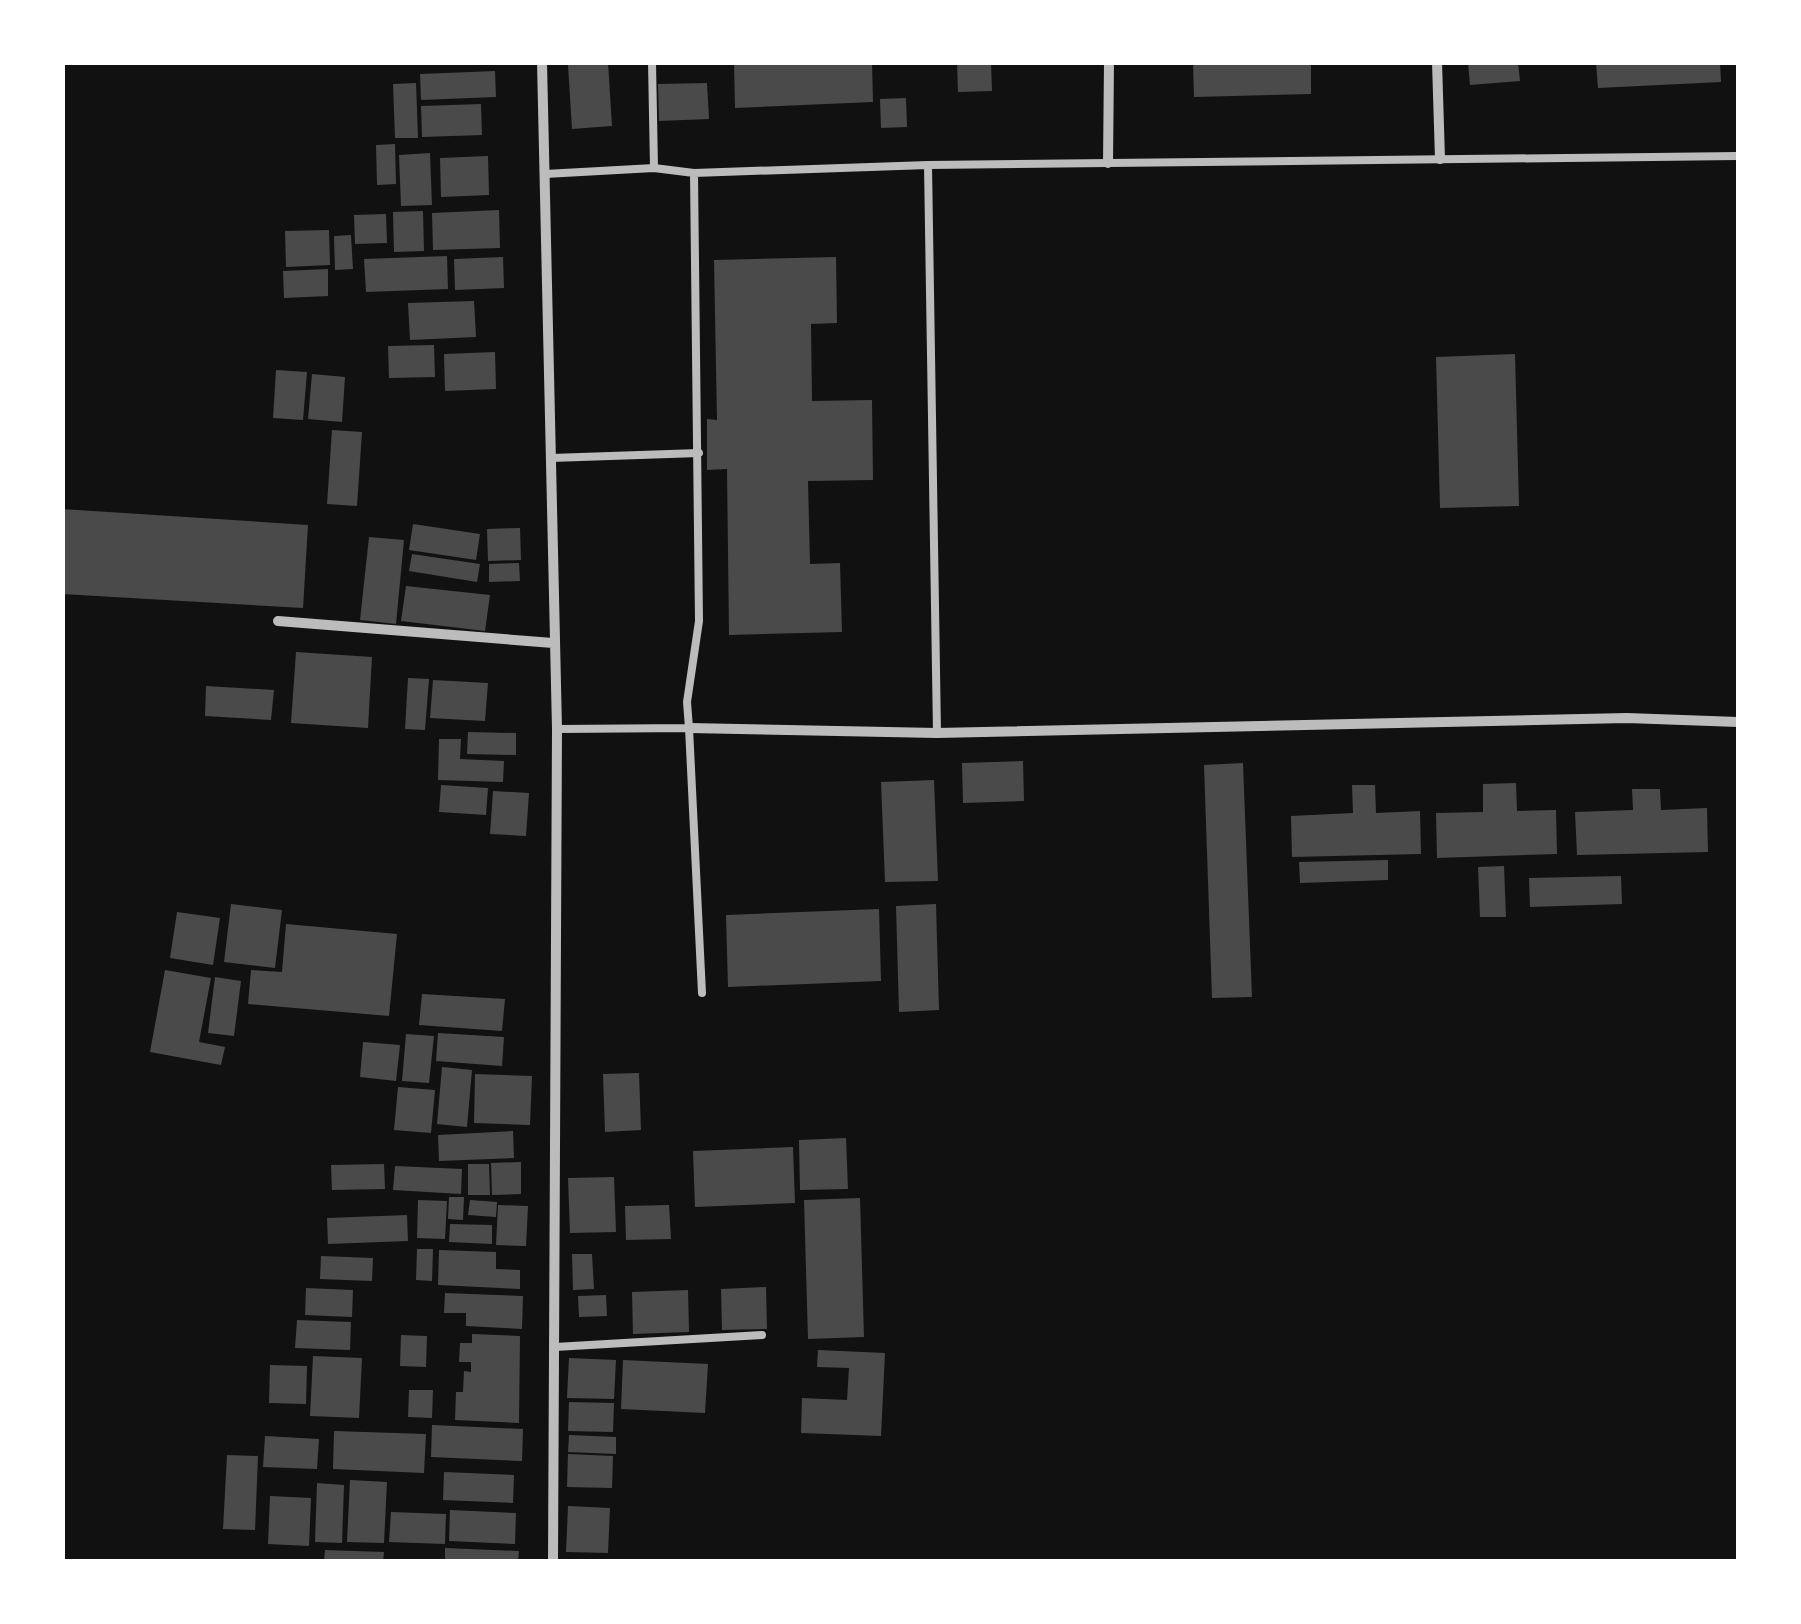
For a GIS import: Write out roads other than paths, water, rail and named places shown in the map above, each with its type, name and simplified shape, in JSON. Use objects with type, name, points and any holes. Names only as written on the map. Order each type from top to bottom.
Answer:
[{"type":"street","points":[[542,62],[557,728],[553,1562]]},
{"type":"street","points":[[1108,163],[1109,62]]},
{"type":"street","points":[[1437,62],[1440,160]]},
{"type":"street","points":[[278,622],[553,642]]},
{"type":"street","points":[[688,728],[937,733],[1608,718],[1738,722]]},
{"type":"lane","points":[[652,62],[654,168]]},
{"type":"lane","points":[[545,174],[654,168],[694,173],[928,165],[1738,156]]},
{"type":"lane","points":[[928,165],[937,733]]},
{"type":"lane","points":[[694,173],[700,621],[687,702],[702,993]]},
{"type":"lane","points":[[551,458],[698,453]]},
{"type":"lane","points":[[557,728],[688,728]]},
{"type":"lane","points":[[555,1347],[762,1335]]}]
